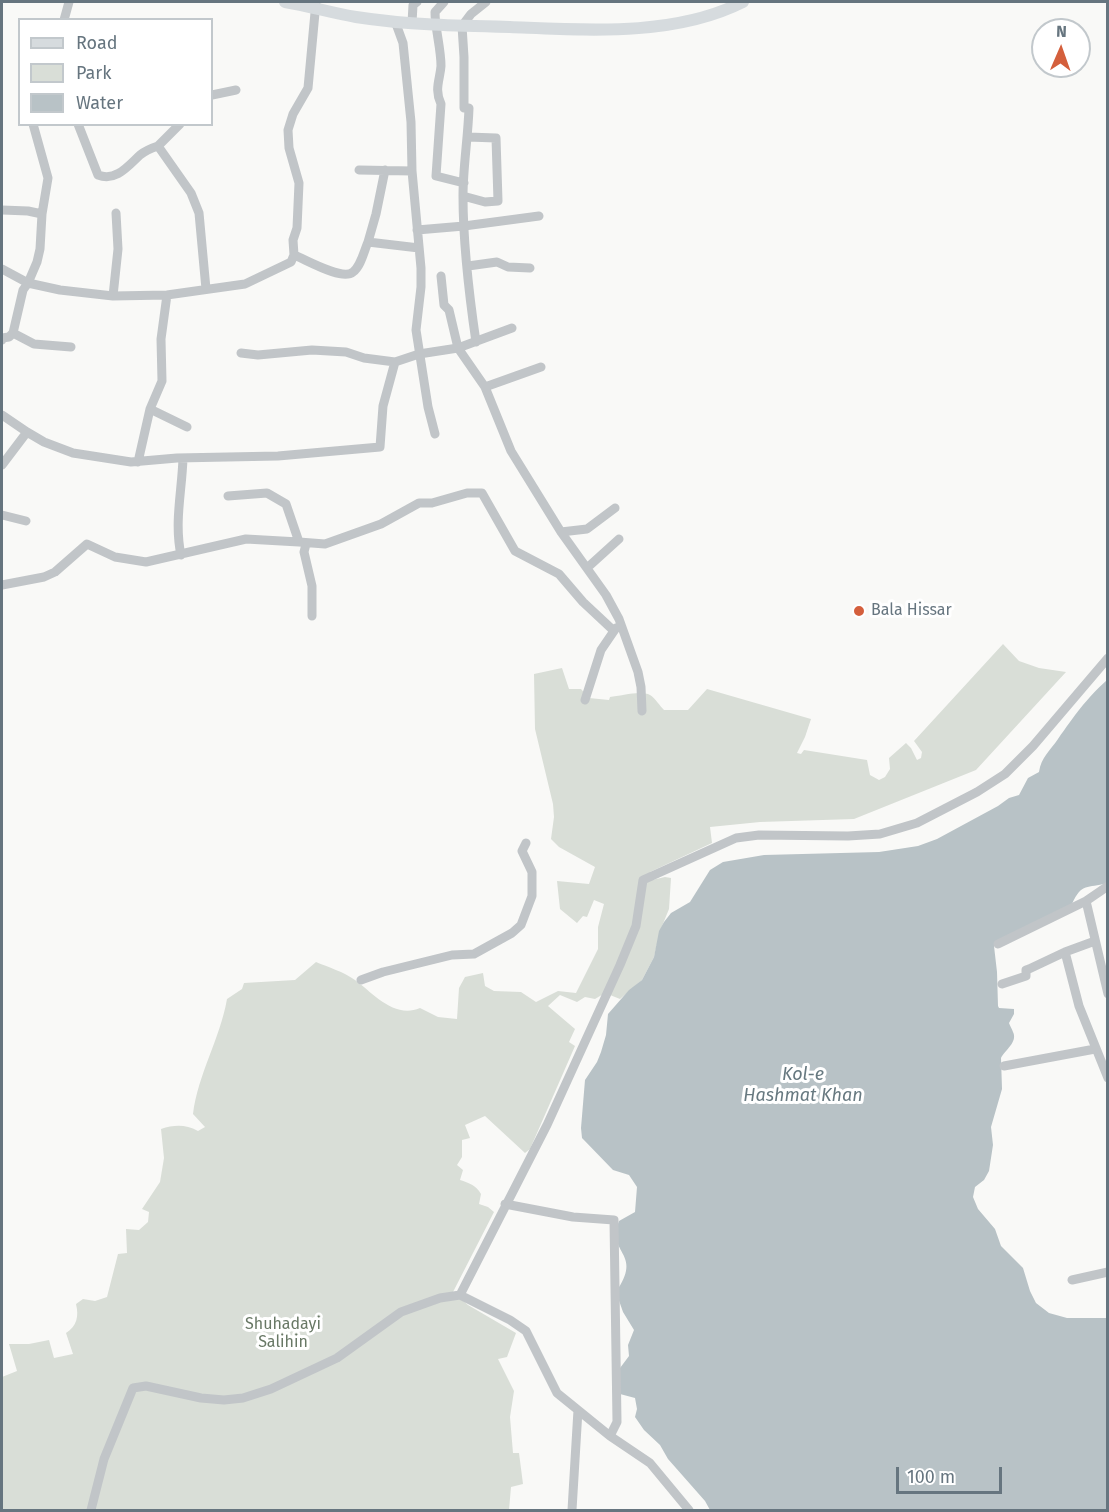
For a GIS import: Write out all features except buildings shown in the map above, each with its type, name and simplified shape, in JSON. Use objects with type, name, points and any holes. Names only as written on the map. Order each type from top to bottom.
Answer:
[{"type":"main road","points":[[285,2],[315,5],[355,17],[412,23],[570,29],[659,26],[728,9],[743,2]]},
{"type":"street","points":[[65,18],[69,2]]},
{"type":"street","points":[[412,23],[414,5],[417,2]]},
{"type":"street","points":[[444,2],[435,12],[441,65],[436,86],[441,104],[436,176],[464,183]]},
{"type":"street","points":[[476,342],[464,226],[463,196],[469,108],[464,108],[462,26],[471,14],[486,2]]},
{"type":"street","points":[[2,269],[28,284],[60,290],[113,296],[167,295],[245,284],[291,262],[294,255],[293,240],[297,228],[299,183],[289,148],[288,130],[293,114],[308,88],[315,5]]},
{"type":"street","points":[[395,21],[403,43],[420,248],[421,287],[416,330],[435,434]]},
{"type":"street","points":[[213,94],[236,90]]},
{"type":"street","points":[[2,340],[13,333],[23,290],[28,284],[40,249],[42,214],[48,178],[34,126]]},
{"type":"street","points":[[79,126],[98,175],[104,178],[112,177],[141,153],[158,146],[178,126]]},
{"type":"street","points":[[463,196],[485,202],[498,201],[496,138],[468,137]]},
{"type":"street","points":[[158,146],[190,193],[199,213],[206,290]]},
{"type":"street","points":[[358,170],[412,171]]},
{"type":"street","points":[[294,255],[325,269],[346,274],[352,273],[358,267],[368,242],[385,170]]},
{"type":"street","points":[[2,210],[28,210],[42,214]]},
{"type":"street","points":[[113,296],[118,249],[116,213]]},
{"type":"street","points":[[417,230],[539,216]]},
{"type":"street","points":[[368,242],[420,248]]},
{"type":"street","points":[[468,266],[497,262],[508,267],[530,268]]},
{"type":"street","points":[[441,276],[444,305],[449,310],[458,348],[485,387],[511,451],[561,532],[606,595],[620,622],[638,672],[642,711]]},
{"type":"street","points":[[138,462],[150,409],[162,381],[161,339],[167,295]]},
{"type":"street","points":[[241,353],[258,355],[312,350],[346,352],[395,362],[419,354],[458,348],[512,328]]},
{"type":"street","points":[[13,333],[34,344],[71,347]]},
{"type":"street","points":[[2,415],[44,442],[73,453],[138,462],[183,458],[278,456],[380,447],[383,406],[395,362]]},
{"type":"street","points":[[485,387],[541,367]]},
{"type":"street","points":[[150,409],[186,427]]},
{"type":"street","points":[[2,465],[27,432]]},
{"type":"street","points":[[181,555],[178,502],[183,458]]},
{"type":"street","points":[[228,496],[267,493],[286,504],[302,543],[312,586],[312,616]]},
{"type":"street","points":[[2,584],[44,577],[55,572],[87,544],[115,557],[146,562],[246,539],[325,544],[381,524],[419,503],[432,503],[467,493],[482,493],[515,551],[559,574],[614,632]]},
{"type":"street","points":[[561,532],[587,529],[615,508]]},
{"type":"street","points":[[2,515],[26,521]]},
{"type":"street","points":[[587,568],[619,539]]},
{"type":"street","points":[[585,699],[601,650],[620,622]]},
{"type":"street","points":[[460,1295],[547,1125],[620,965],[636,926],[643,880],[736,838],[759,835],[880,834],[917,823],[977,792],[1005,774],[1033,746],[1107,658]]},
{"type":"street","points":[[361,980],[383,972],[452,955],[474,954],[522,925],[532,896],[532,872],[522,851],[526,843]]},
{"type":"street","points":[[998,944],[1106,891]]},
{"type":"street","points":[[1086,901],[1105,971],[1107,994]]},
{"type":"street","points":[[1002,984],[1026,976],[1026,970],[1095,941]]},
{"type":"street","points":[[1065,952],[1079,1005],[1107,1078]]},
{"type":"street","points":[[1004,1066],[1095,1049]]},
{"type":"street","points":[[505,1204],[573,1217],[614,1220],[617,1422],[610,1436]]},
{"type":"street","points":[[1072,1280],[1107,1272]]},
{"type":"street","points":[[91,1510],[104,1459],[133,1388],[146,1386],[201,1398],[224,1400],[243,1398],[271,1389],[337,1358],[401,1312],[440,1298],[460,1295],[526,1330],[557,1393],[610,1436],[650,1463],[689,1510]]},
{"type":"street","points":[[572,1510],[578,1410]]},
{"type":"green space","name":"Shuhadayi Salihin","points":[[1003,644],[1019,661],[1039,668],[1066,672],[976,770],[854,819],[760,822],[710,827],[712,843],[650,872],[652,880],[671,878],[669,909],[660,931],[654,957],[642,980],[620,999],[605,993],[595,999],[585,997],[577,1002],[560,995],[548,1006],[575,1029],[569,1042],[575,1046],[530,1149],[525,1153],[485,1116],[465,1125],[470,1138],[462,1140],[462,1157],[457,1165],[463,1170],[460,1180],[477,1188],[481,1194],[479,1204],[494,1212],[453,1292],[468,1305],[516,1333],[507,1357],[498,1359],[514,1391],[510,1417],[513,1453],[519,1453],[523,1484],[511,1487],[509,1510],[2,1510],[2,1377],[17,1371],[9,1344],[29,1344],[49,1340],[54,1358],[73,1354],[66,1333],[73,1327],[76,1320],[76,1304],[83,1299],[95,1301],[107,1297],[118,1254],[127,1253],[126,1229],[139,1230],[148,1222],[149,1212],[142,1209],[160,1182],[164,1158],[161,1129],[180,1126],[198,1131],[205,1127],[193,1114],[199,1085],[227,999],[242,989],[244,983],[295,980],[316,962],[351,977],[384,1003],[393,1007],[401,1010],[420,1008],[438,1017],[457,1019],[459,988],[465,977],[483,973],[485,986],[494,991],[521,992],[536,1002],[558,991],[576,993],[598,949],[598,927],[604,904],[594,900],[587,917],[583,916],[577,923],[560,909],[557,881],[589,884],[595,867],[559,847],[551,839],[553,804],[535,729],[534,674],[562,668],[569,689],[581,689],[589,698],[609,700],[610,697],[636,693],[646,694],[654,698],[664,710],[688,710],[707,689],[811,719],[797,753],[801,754],[804,750],[867,760],[870,775],[879,780],[885,777],[890,769],[889,758],[906,743],[917,760],[921,758],[922,752],[914,741]]},
{"type":"water","name":"Kol-e Hashmat Khan","points":[[1107,680],[1107,883],[1082,889],[1072,904],[997,942],[994,946],[998,1006],[1014,1009],[1009,1023],[1014,1039],[1001,1058],[1002,1089],[991,1127],[993,1145],[989,1171],[984,1180],[975,1187],[973,1197],[978,1209],[995,1229],[1001,1246],[1023,1268],[1036,1303],[1049,1313],[1067,1318],[1107,1318],[1107,1510],[710,1510],[705,1501],[668,1459],[660,1445],[644,1430],[635,1417],[637,1409],[635,1398],[620,1394],[620,1368],[629,1356],[628,1345],[634,1330],[623,1312],[616,1292],[624,1279],[626,1261],[617,1241],[616,1232],[619,1221],[635,1212],[637,1187],[629,1175],[613,1170],[582,1138],[581,1128],[585,1080],[601,1052],[606,1035],[608,1014],[629,990],[642,980],[654,957],[659,931],[664,922],[671,913],[690,902],[710,870],[723,862],[764,855],[879,852],[918,846],[937,839],[1009,798],[1019,795],[1028,778],[1039,772],[1044,758],[1075,715]]},
{"type":"place","name":"Bala Hissar","points":[[859,611]]}]
